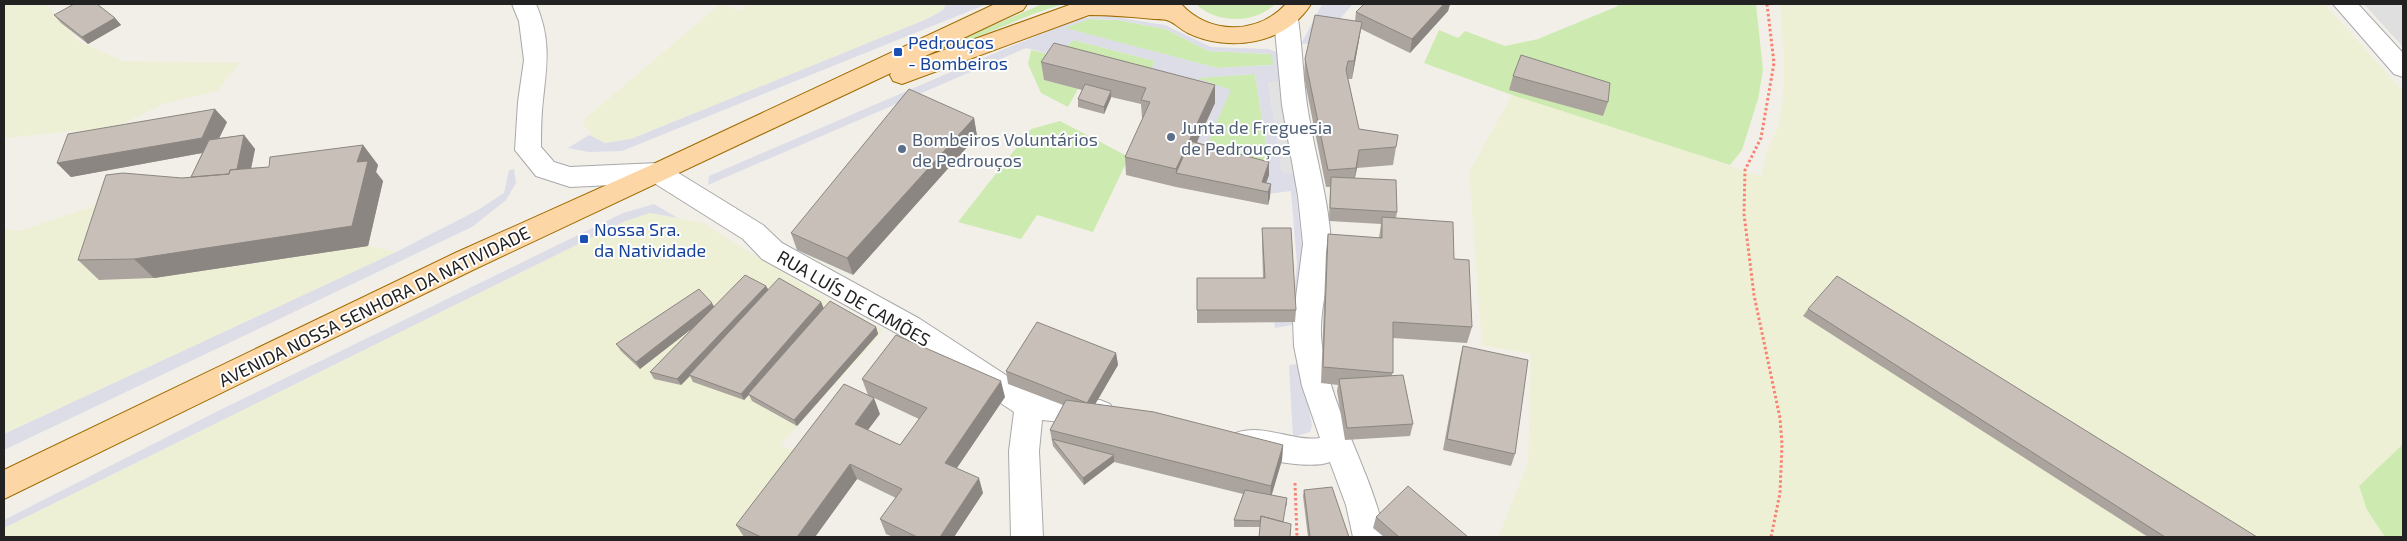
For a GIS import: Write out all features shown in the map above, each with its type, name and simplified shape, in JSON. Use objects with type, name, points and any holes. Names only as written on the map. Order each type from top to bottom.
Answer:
[{"type":"main road","name":"AVENIDA NOSSA SENHORA DA NATIVIDADE","points":[[4,485],[465,261],[746,132],[1015,4]]},
{"type":"main road","name":"AVENIDA NOSSA SENHORA DA NATIVIDADE","points":[[746,132],[1087,7],[1171,8],[1188,24],[1207,32],[1228,35],[1251,34],[1293,12]]},
{"type":"street","points":[[524,4],[531,21],[536,60],[530,102],[528,150],[545,169],[570,177],[658,173]]},
{"type":"street","points":[[2345,4],[2403,68]]},
{"type":"street","points":[[1293,12],[1290,67],[1296,117],[1310,178],[1317,246],[1308,311],[1307,344],[1311,365],[1337,443],[1361,502],[1369,537]]},
{"type":"street","name":"RUA LUÍS DE CAMÕES","points":[[658,173],[753,232],[772,251],[910,328],[1029,406],[1128,416]]},
{"type":"street","points":[[1027,537],[1024,451],[1029,406]]},
{"type":"street","points":[[1219,434],[1255,444],[1298,451],[1325,451],[1337,443]]},
{"type":"street","points":[[1361,502],[1386,537]]},
{"type":"path","points":[[1767,4],[1774,63],[1761,138],[1745,170],[1744,214],[1754,295],[1780,418],[1782,444],[1780,493],[1771,537]]},
{"type":"path","points":[[1297,537],[1295,479],[1298,451]]},
{"type":"shaded area","points":[[946,4],[987,4],[622,151],[589,152],[568,148],[589,135],[605,143],[631,139],[927,19],[943,10]]},
{"type":"shaded area","points":[[1322,4],[1353,4],[1329,31],[1311,44],[1301,44]]},
{"type":"shaded area","points":[[2364,4],[2403,4],[2403,47]]},
{"type":"shaded area","points":[[1108,16],[1165,25],[1211,47],[1268,49],[1277,52],[1281,81],[1268,82],[1282,172],[1294,173],[1303,255],[1299,317],[1292,325],[1275,328],[1274,321],[1292,311],[1297,264],[1291,191],[1261,195],[1268,175],[1191,154],[1147,79],[1155,61],[1073,40],[1067,47],[1050,54],[1026,48],[708,185],[709,176],[1081,18]],"holes":[[[1089,19],[1118,20],[1166,29],[1208,51],[1272,54],[1273,65],[1217,68],[1065,28]],[[1255,74],[1269,162],[1268,163],[1207,144],[1231,90],[1197,78]]]},
{"type":"shaded area","points":[[1268,81],[1281,81],[1294,173],[1282,172]]},
{"type":"shaded area","points":[[514,169],[516,183],[506,200],[472,227],[4,450],[4,434],[396,252],[478,210],[504,193],[509,170]]},
{"type":"shaded area","points":[[654,204],[678,218],[650,213],[623,222],[4,528],[4,520],[218,411],[623,213]]},
{"type":"shaded area","points":[[1300,364],[1312,425],[1310,432],[1293,437],[1289,365]]},
{"type":"green space","points":[[4,4],[47,4],[79,41],[122,61],[239,63],[218,91],[166,103],[116,127],[6,138],[4,141]]},
{"type":"green space","points":[[720,4],[740,10],[747,4],[946,4],[943,10],[927,19],[631,139],[605,143],[591,137],[589,135],[592,132],[582,125],[587,117]]},
{"type":"green space","points":[[1042,4],[1063,4],[1033,14],[840,93]]},
{"type":"green space","points":[[1196,4],[1275,4],[1267,11],[1257,15],[1236,19],[1214,15],[1204,11]]},
{"type":"green space","points":[[1618,4],[1756,4],[1763,70],[1758,99],[1742,150],[1730,165],[1512,95],[1424,63],[1439,30],[1458,38],[1465,31],[1505,46],[1538,39],[1618,6]]},
{"type":"green space","points":[[1780,4],[2324,4],[2403,91],[2403,444],[2359,486],[2367,510],[2385,537],[1498,537],[1528,463],[1531,354],[1482,345],[1469,172],[1512,95],[1622,127],[1761,177],[1767,151],[1778,127],[1783,99],[1784,59]]},
{"type":"green space","points":[[1089,19],[1118,20],[1166,29],[1208,51],[1273,54],[1273,65],[1217,68],[1064,28]]},
{"type":"green space","points":[[1073,40],[1155,61],[1147,79],[1044,80],[1078,89],[1068,107],[1041,93],[1028,64],[1031,50],[1049,54]]},
{"type":"green space","points":[[1255,74],[1269,163],[1207,144],[1196,78]]},
{"type":"green space","points":[[1060,121],[1129,157],[1093,232],[1037,215],[1021,239],[958,222],[1031,129]]},
{"type":"green space","points":[[126,195],[100,280],[154,278],[368,246],[396,252],[4,434],[4,228],[20,231]]},
{"type":"green space","points":[[650,213],[703,223],[825,299],[884,330],[780,446],[802,452],[747,537],[4,537],[4,528],[623,222]]},
{"type":"green space","points":[[2403,444],[2403,537],[2385,537],[2367,510],[2359,486]]},
{"type":"building","points":[[74,4],[97,4],[115,18],[82,37],[54,15]]},
{"type":"building","points":[[1364,4],[1444,4],[1412,39],[1356,12]]},
{"type":"building","points":[[1315,15],[1362,22],[1354,61],[1348,61],[1346,70],[1359,129],[1398,135],[1396,147],[1359,150],[1356,168],[1328,170],[1305,59]]},
{"type":"building","points":[[1054,43],[1215,85],[1176,169],[1125,157],[1150,102],[1141,100],[1146,88],[1041,62]]},
{"type":"building","points":[[1521,55],[1610,83],[1608,102],[1513,76]]},
{"type":"building","points":[[1085,84],[1111,91],[1104,107],[1078,99]]},
{"type":"building","points":[[909,89],[974,118],[847,258],[791,233]]},
{"type":"building","points":[[215,109],[202,138],[57,163],[68,134]]},
{"type":"building","points":[[244,135],[237,169],[230,170],[229,174],[191,177],[209,140]]},
{"type":"building","points":[[1190,141],[1269,162],[1262,182],[1271,184],[1268,192],[1176,173]]},
{"type":"building","points":[[363,145],[357,162],[368,161],[352,226],[134,259],[78,260],[106,175],[123,173],[182,178],[229,174],[230,170],[269,167],[270,157]]},
{"type":"building","points":[[1331,177],[1396,180],[1397,212],[1330,208]]},
{"type":"building","points":[[1382,217],[1453,222],[1454,259],[1469,260],[1472,327],[1393,322],[1393,373],[1323,367],[1328,234],[1382,238]]},
{"type":"building","points":[[1262,228],[1291,228],[1296,310],[1197,310],[1197,278],[1265,278]]},
{"type":"building","points":[[745,275],[766,286],[677,379],[650,372]]},
{"type":"building","points":[[1837,276],[2257,537],[2165,537],[1808,309]]},
{"type":"building","points":[[779,278],[821,302],[741,394],[689,375]]},
{"type":"building","points":[[699,289],[712,303],[636,362],[616,344]]},
{"type":"building","points":[[830,301],[876,327],[794,420],[748,394]]},
{"type":"building","points":[[1037,322],[1116,353],[1087,403],[1006,371]]},
{"type":"building","points":[[896,335],[1001,381],[945,463],[979,478],[940,537],[917,537],[880,519],[902,489],[850,464],[797,537],[761,537],[736,525],[844,384],[874,398],[855,424],[900,445],[927,408],[862,379]]},
{"type":"building","points":[[1463,346],[1528,360],[1515,454],[1447,439]]},
{"type":"building","points":[[1403,375],[1413,424],[1347,428],[1339,379]]},
{"type":"building","points":[[1066,400],[1154,412],[1283,445],[1271,486],[1050,430]]},
{"type":"building","points":[[1052,439],[1114,455],[1083,478]]},
{"type":"building","points":[[1408,486],[1468,537],[1399,537],[1376,517]]},
{"type":"building","points":[[1332,487],[1349,537],[1310,537],[1304,490]]},
{"type":"building","points":[[1245,490],[1287,498],[1283,522],[1261,516],[1260,521],[1234,520]]},
{"type":"building","points":[[1261,516],[1291,524],[1290,537],[1259,537]]},
{"type":"place","name":"Pedrouços - Bombeiros","points":[[898,52]]},
{"type":"place","name":"Junta de Freguesia de Pedrouços","points":[[1171,137]]},
{"type":"place","name":"Bombeiros Voluntários de Pedrouços","points":[[902,149]]},
{"type":"place","name":"Nossa Sra. da Natividade","points":[[584,239]]}]
